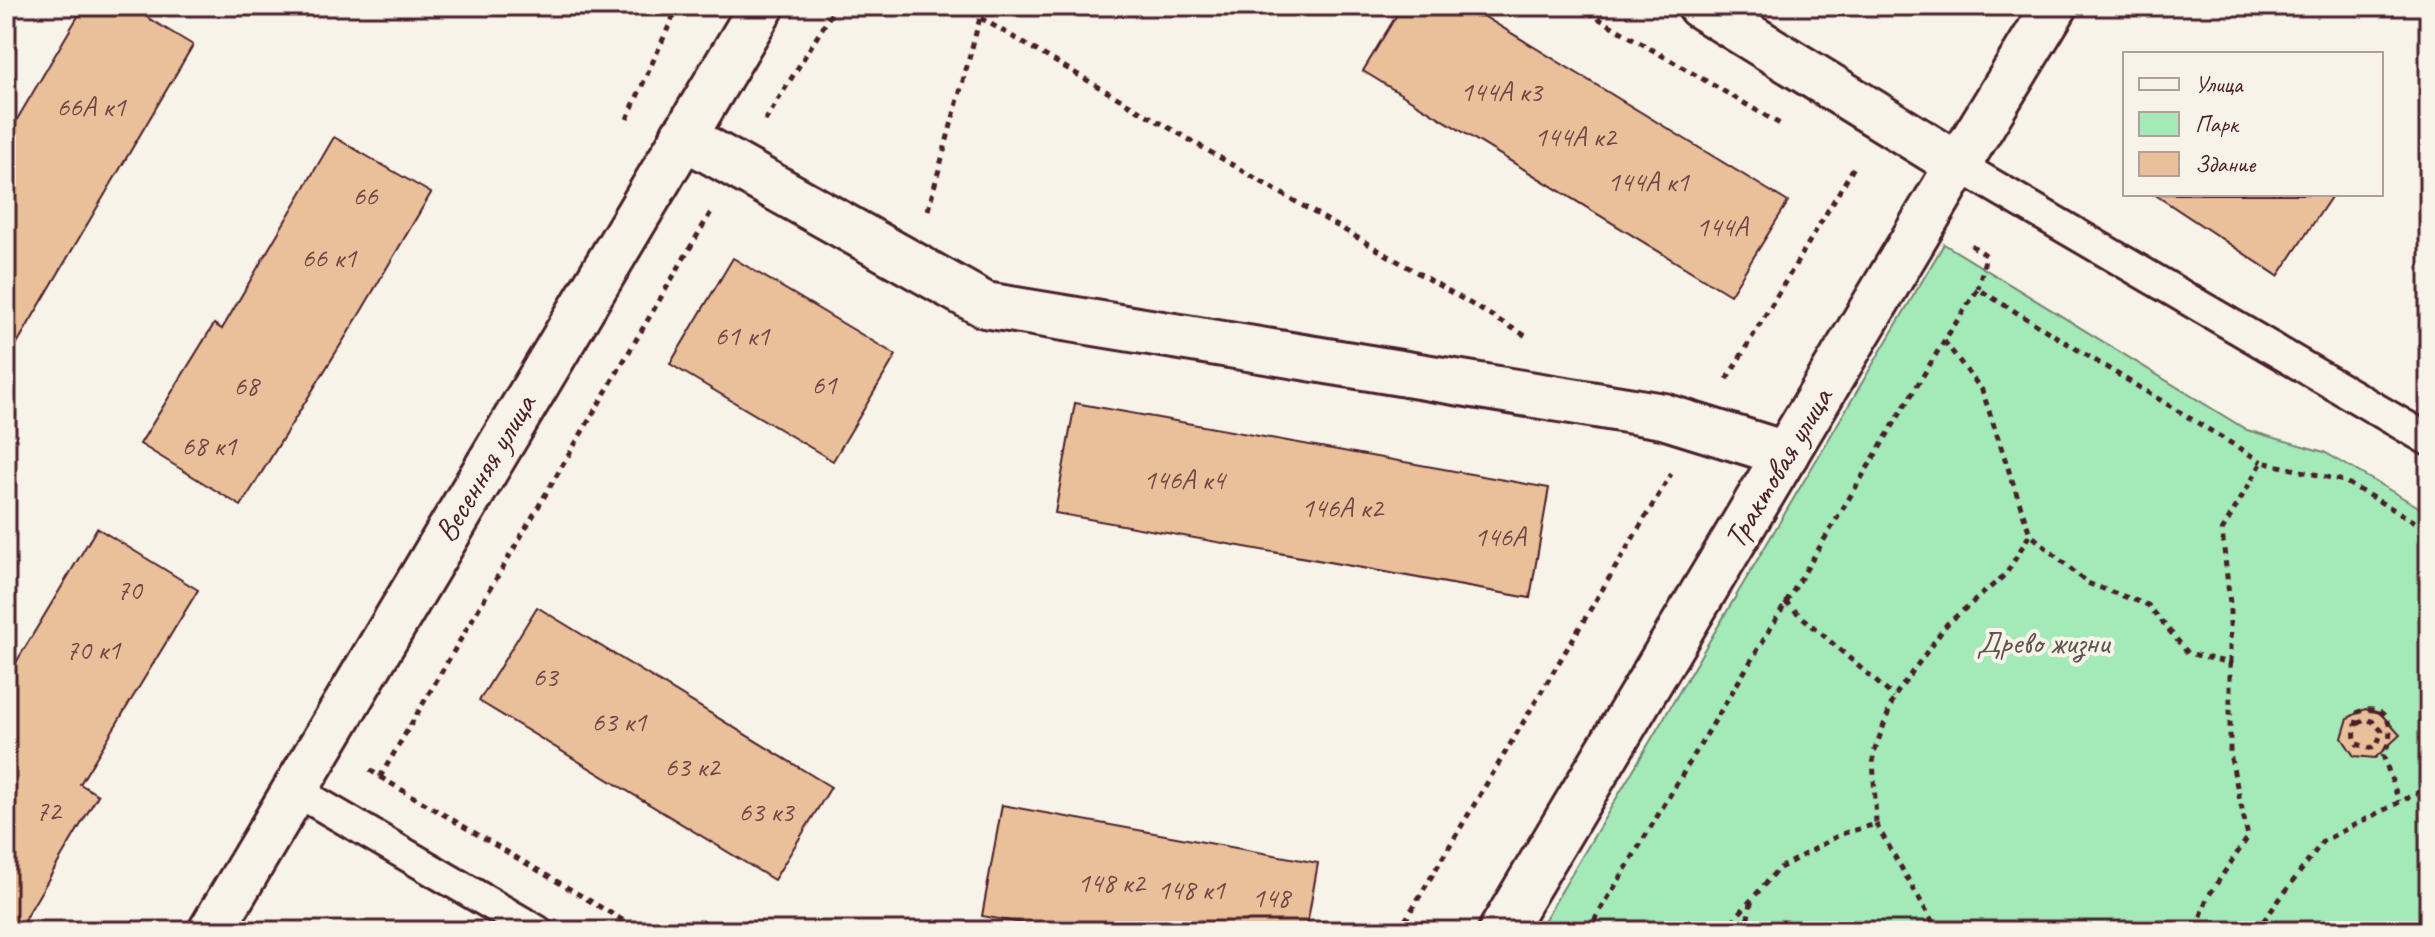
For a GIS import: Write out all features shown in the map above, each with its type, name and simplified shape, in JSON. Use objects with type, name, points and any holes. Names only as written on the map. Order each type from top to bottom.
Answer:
[{"type":"street","name":"Весенняя улица","points":[[211,931],[762,6]]},
{"type":"street","points":[[1700,6],[1958,165]]},
{"type":"street","name":"Трактовая улица","points":[[1501,931],[2055,6]]},
{"type":"street","points":[[683,136],[985,305],[1663,416],[1786,454]]},
{"type":"lane","points":[[1958,165],[2429,440]]},
{"type":"lane","points":[[295,790],[537,931]]},
{"type":"path","points":[[380,777],[836,6]]},
{"type":"path","points":[[960,6],[1526,337]]},
{"type":"path","points":[[1577,6],[1784,127]]},
{"type":"path","points":[[914,265],[980,18]]},
{"type":"path","points":[[1399,931],[1854,167],[1986,255],[1978,289],[1785,602],[1588,931]]},
{"type":"path","points":[[1978,289],[2262,462],[2344,481],[2429,530]]},
{"type":"path","points":[[1944,341],[1982,390],[2030,534],[2087,583],[2148,605],[2188,653],[2230,663]]},
{"type":"path","points":[[2196,931],[2207,898],[2248,837],[2230,754],[2230,604],[2222,531],[2262,462]]},
{"type":"path","points":[[1938,931],[1876,824],[1873,755],[1894,697],[1947,624],[2006,574],[2030,534]]},
{"type":"path","points":[[1785,602],[1894,697]]},
{"type":"path","points":[[2358,724],[2364,720],[2378,724],[2382,731],[2377,745],[2370,748],[2357,744],[2354,730],[2358,724],[2358,712],[2367,709],[2385,716],[2391,725],[2392,737],[2383,755],[2399,801]]},
{"type":"path","points":[[324,740],[380,777],[641,931]]},
{"type":"path","points":[[2256,931],[2323,841],[2429,787]]},
{"type":"path","points":[[1724,931],[1778,869],[1841,834],[1876,824]]},
{"type":"path","points":[[1745,931],[1753,898]]},
{"type":"green space","name":"Древо жизни","points":[[1944,244],[2247,430],[2324,452],[2429,513],[2429,931],[1538,931]]},
{"type":"building","points":[[84,6],[128,6],[193,45],[6,362],[6,138]]},
{"type":"building","points":[[1402,6],[1467,6],[1788,202],[1730,295],[1363,71]]},
{"type":"building","points":[[334,137],[431,193],[241,506],[140,444],[214,324],[222,329]]},
{"type":"building","points":[[2157,196],[2332,196],[2278,276]]},
{"type":"building","points":[[733,258],[896,355],[833,461],[670,364]]},
{"type":"building","points":[[1075,403],[1549,488],[1530,598],[1055,513]]},
{"type":"building","points":[[97,528],[198,590],[80,784],[98,795],[18,931],[6,931],[6,679]]},
{"type":"building","points":[[537,607],[831,787],[774,880],[479,701]]},
{"type":"building","points":[[2365,709],[2380,713],[2400,735],[2375,758],[2354,756],[2342,738],[2348,718]]},
{"type":"building","points":[[1002,805],[1318,863],[1306,931],[1067,931],[982,916]]}]
